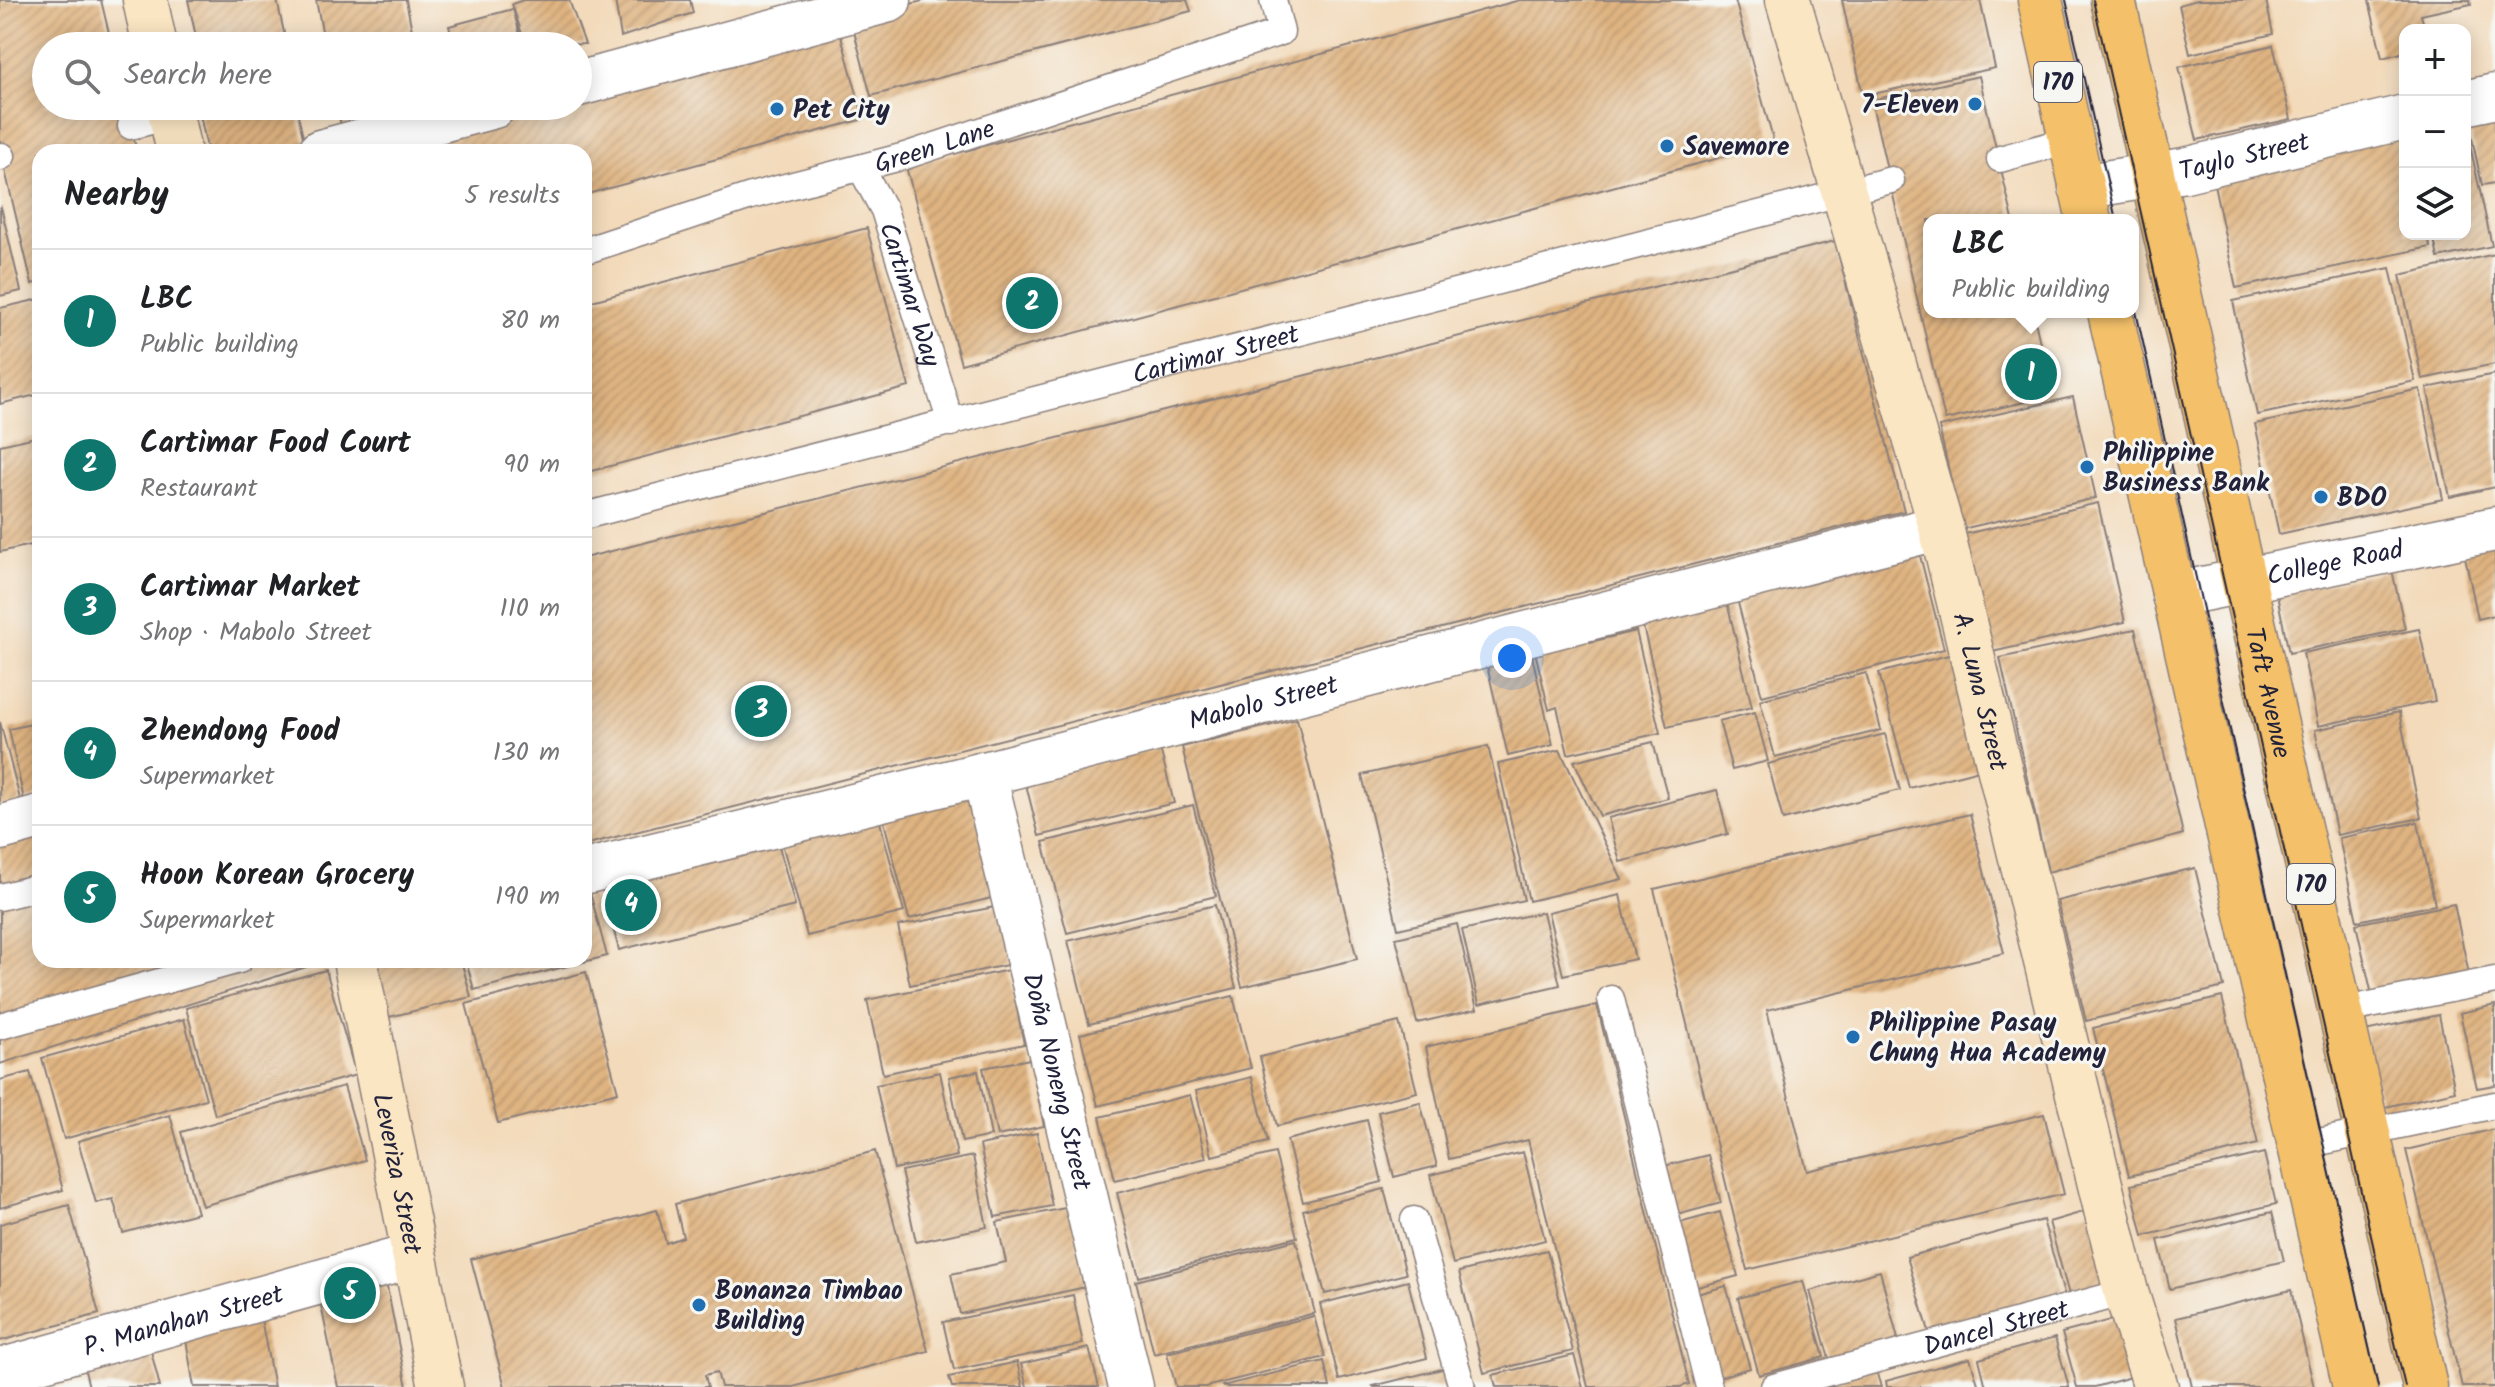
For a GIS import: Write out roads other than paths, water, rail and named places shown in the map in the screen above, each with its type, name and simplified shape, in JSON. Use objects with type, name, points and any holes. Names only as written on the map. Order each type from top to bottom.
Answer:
[{"type":"main road","name":"170","points":[[2040,0],[2085,203]]},
{"type":"main road","name":"Taft Avenue","points":[[2113,0],[2425,1387]]},
{"type":"main road","points":[[2111,318],[2355,1387]]},
{"type":"street","points":[[145,0],[152,32]]},
{"type":"street","points":[[592,80],[889,0]]},
{"type":"street","name":"A. Luna Street","points":[[1788,0],[1846,190],[1941,527],[2126,1292],[2156,1387]]},
{"type":"street","points":[[2471,102],[2495,96]]},
{"type":"street","name":"Taylo Street","points":[[2085,203],[2154,176],[2399,118]]},
{"type":"street","points":[[350,144],[441,120]]},
{"type":"street","name":"Mabolo Street","points":[[592,870],[984,774],[1941,527]]},
{"type":"street","name":"College Road","points":[[2174,595],[2495,529]]},
{"type":"street","name":"Doña Noneng Street","points":[[984,774],[1131,1387]]},
{"type":"street","points":[[0,828],[32,819]]},
{"type":"street","name":"Leveriza Street","points":[[357,968],[441,1387]]},
{"type":"street","name":"P. Manahan Street","points":[[0,1371],[413,1256]]},
{"type":"lane","name":"Green Lane","points":[[592,248],[751,196],[862,170],[1281,32],[1273,0]]},
{"type":"lane","points":[[2000,159],[2070,140]]},
{"type":"lane","name":"Cartimar Way","points":[[862,170],[884,210],[951,423]]},
{"type":"lane","name":"Cartimar Street","points":[[592,514],[1891,180]]},
{"type":"lane","points":[[0,897],[32,889]]},
{"type":"lane","points":[[0,1014],[166,968]]},
{"type":"lane","points":[[0,1026],[210,968]]},
{"type":"lane","points":[[2340,1011],[2495,980]]},
{"type":"lane","points":[[1611,999],[1709,1387]]},
{"type":"lane","points":[[2300,1146],[2495,1105]]},
{"type":"lane","points":[[1414,1220],[1462,1387]]},
{"type":"lane","name":"Dancel Street","points":[[1774,1387],[2126,1292]]},
{"type":"tram line","points":[[2066,0],[2115,214]]},
{"type":"tram line","points":[[2093,0],[2405,1387]]},
{"type":"tram line","points":[[2137,318],[2378,1387]]},
{"type":"place","name":"7-Eleven","points":[[1975,104]]},
{"type":"place","name":"Pet City","points":[[777,109]]},
{"type":"place","name":"Savemore","points":[[1667,146]]},
{"type":"place","name":"Cartimar Food Court","points":[[1032,303]]},
{"type":"place","name":"LBC","points":[[2031,374]]},
{"type":"place","name":"Philippine Business Bank","points":[[2087,467]]},
{"type":"place","name":"BDO","points":[[2321,497]]},
{"type":"place","name":"Cartimar Market","points":[[761,711]]},
{"type":"place","name":"Zhendong Food","points":[[631,905]]},
{"type":"place","name":"Philippine Pasay Chung Hua Academy","points":[[1853,1037]]},
{"type":"place","name":"Hoon Korean Grocery","points":[[350,1293]]},
{"type":"place","name":"Bonanza Timbao Building","points":[[699,1305]]}]
